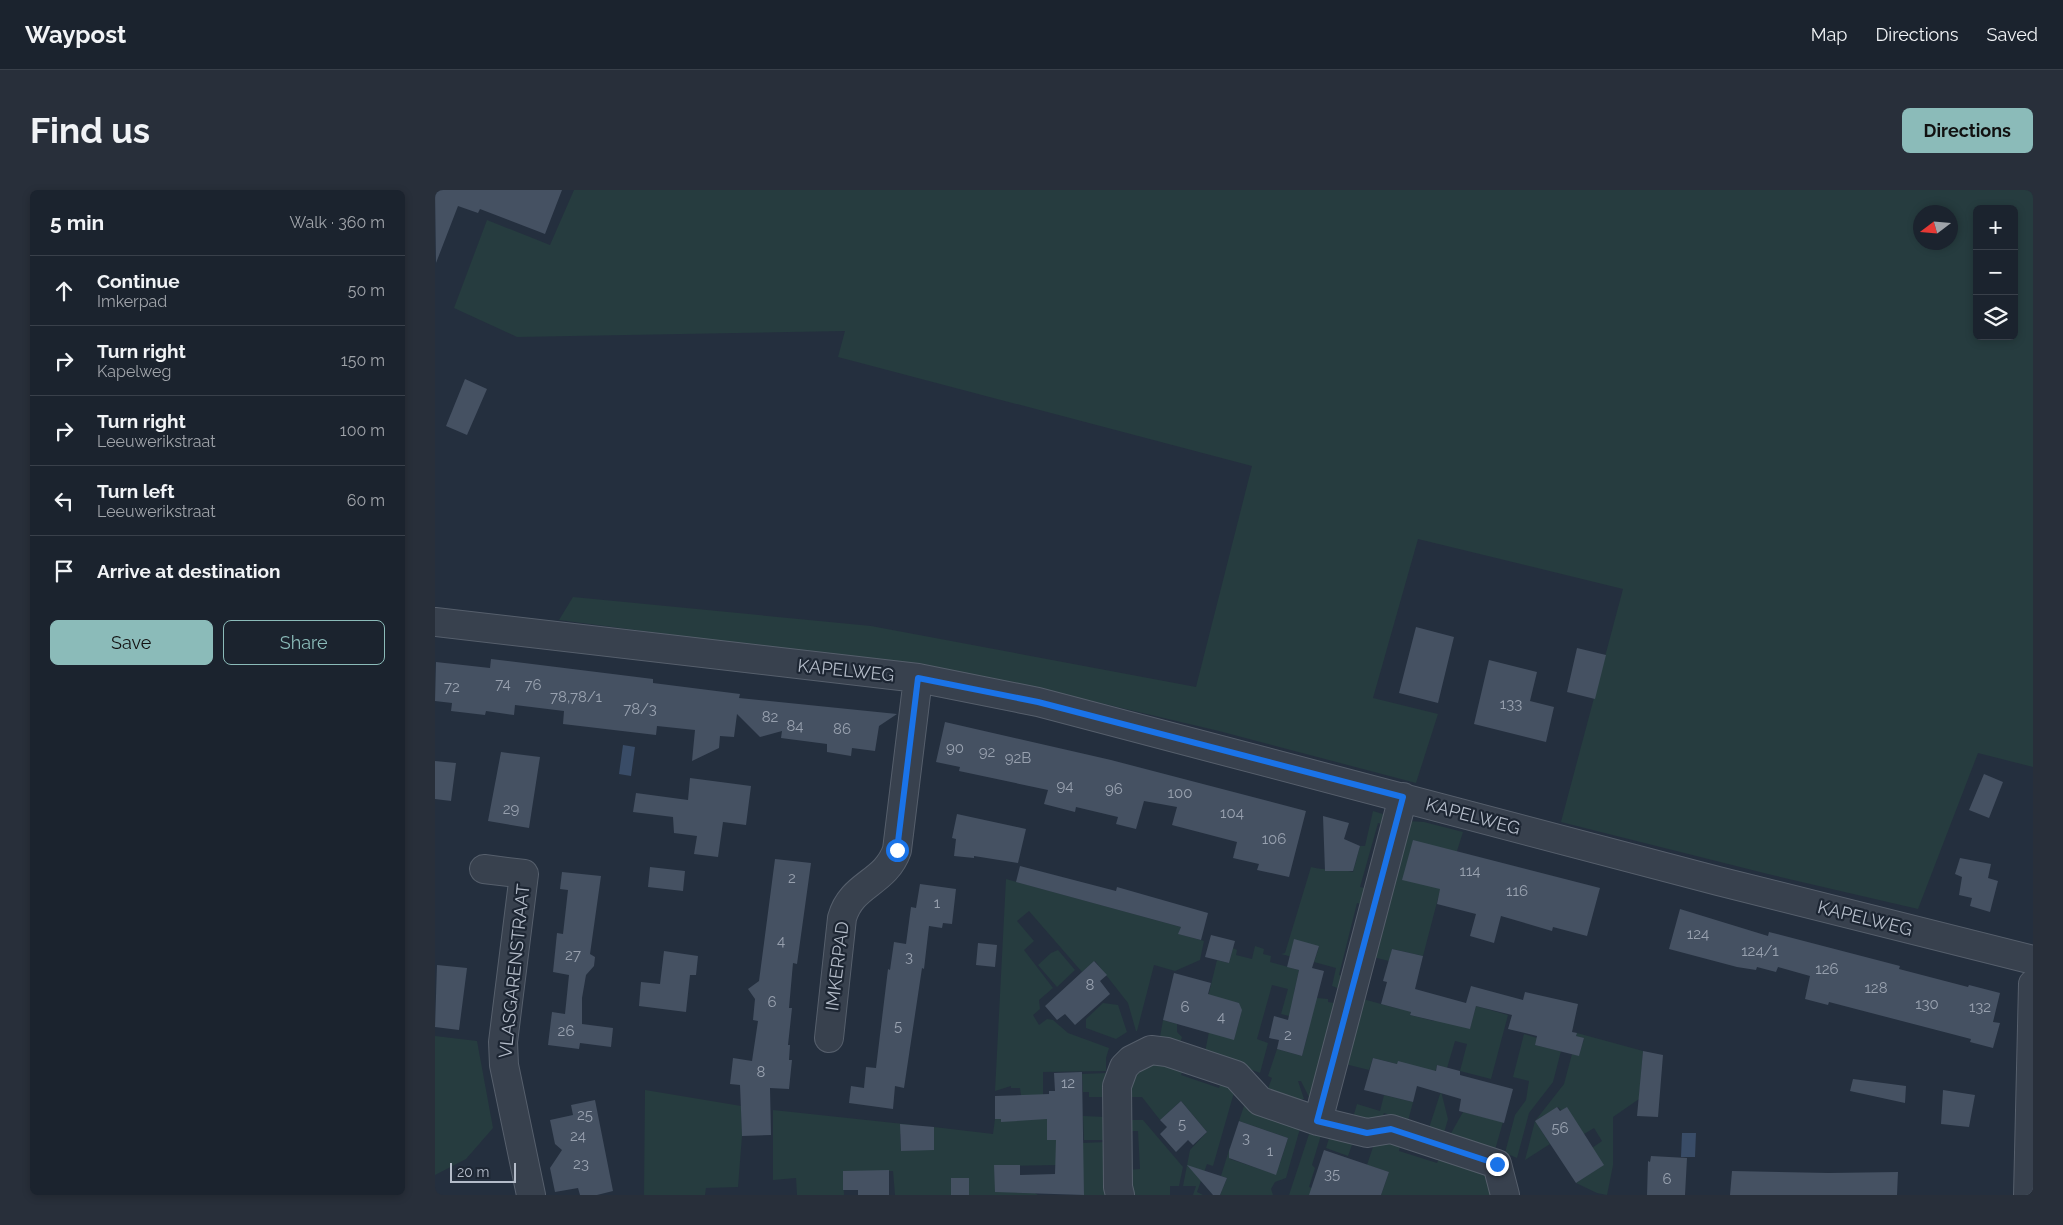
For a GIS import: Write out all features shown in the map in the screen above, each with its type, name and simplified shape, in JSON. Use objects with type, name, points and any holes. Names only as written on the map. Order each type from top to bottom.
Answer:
[{"type":"street","name":"KAPELWEG","points":[[435,622],[918,678],[1038,702],[1718,881],[2033,960]]},
{"type":"street","name":"IMKERPAD","points":[[829,1038],[842,918],[846,905],[859,890],[883,874],[892,864],[897,850],[918,678]]},
{"type":"street","points":[[1317,1121],[1403,797]]},
{"type":"street","name":"VLASGARENSTRAAT","points":[[484,869],[524,874],[504,1050],[504,1065],[531,1195]]},
{"type":"street","points":[[2028,1195],[2033,984]]},
{"type":"street","points":[[1120,1195],[1117,1086],[1124,1067],[1143,1052],[1151,1050],[1167,1052],[1235,1075],[1260,1101],[1317,1121],[1367,1133],[1391,1129],[1497,1164],[1505,1195]]},
{"type":"green space","points":[[574,190],[2033,190],[2033,767],[1978,753],[1918,909],[1772,875],[1561,822],[1623,589],[1418,539],[1373,698],[1438,714],[1416,783],[1219,731],[1045,690],[923,668],[559,620],[573,597],[871,626],[1196,687],[1252,466],[838,357],[845,331],[517,337],[454,308],[487,220],[550,245]]},
{"type":"green space","points":[[1373,811],[1386,815],[1385,825],[1378,823],[1360,887],[1369,889],[1365,905],[1357,903],[1339,975],[1347,977],[1343,990],[1332,986],[1336,968],[1314,962],[1319,947],[1300,959],[1281,954],[1285,953],[1311,867],[1353,872],[1360,846],[1365,846]]},
{"type":"green space","points":[[1408,821],[1424,822],[1463,832],[1457,851],[1442,883],[1423,956],[1392,949],[1389,961],[1373,957]]},
{"type":"green space","points":[[1006,879],[1181,927],[1179,934],[1204,941],[1200,960],[1175,971],[1154,965],[1136,1031],[1128,1003],[1095,961],[1082,972],[1029,911],[1017,921],[1034,941],[1024,950],[1053,988],[1039,1000],[1040,1009],[1033,1015],[1039,1025],[1047,1019],[1053,1020],[1068,1033],[1109,1048],[1106,1058],[1106,1071],[1043,1072],[1043,1097],[1021,1095],[1020,1088],[1011,1088],[1011,1086],[995,1091]]},
{"type":"green space","points":[[1255,946],[1264,949],[1263,954],[1271,956],[1270,962],[1299,970],[1294,993],[1303,996],[1297,1018],[1281,1014],[1288,989],[1272,985],[1257,1039],[1268,1043],[1260,1073],[1205,1052],[1209,1032],[1234,1039],[1241,1014],[1239,1013],[1239,1003],[1208,997],[1217,960],[1229,963],[1233,948],[1237,950],[1236,955],[1252,959]]},
{"type":"green space","points":[[1058,950],[1075,970],[1057,987],[1038,965],[1051,953]]},
{"type":"green space","points":[[1405,987],[1412,1007],[1410,1015],[1434,1021],[1436,1014],[1470,1028],[1476,1006],[1508,1015],[1491,1079],[1460,1071],[1467,1044],[1455,1041],[1447,1068],[1437,1065],[1432,1085],[1397,1064],[1373,1058],[1369,1070],[1345,1064],[1363,999],[1399,1009]]},
{"type":"green space","points":[[1306,997],[1328,999],[1328,1002],[1340,1004],[1312,1095],[1309,1097],[1301,1081],[1298,1081],[1304,1099],[1299,1100],[1267,1091],[1272,1078],[1268,1076],[1277,1049],[1302,1056],[1308,1033]]},
{"type":"green space","points":[[1103,1003],[1118,1005],[1127,1032],[1116,1039],[1086,1028],[1086,1019]]},
{"type":"green space","points":[[1163,1020],[1177,1024],[1177,1032],[1182,1037],[1180,1043],[1160,1037]]},
{"type":"green space","points":[[1577,1033],[1643,1051],[1639,1099],[1613,1117],[1613,1165],[1607,1195],[1597,1193],[1576,1183],[1603,1165],[1592,1148],[1602,1141],[1594,1128],[1584,1134],[1558,1107],[1535,1121],[1564,1084],[1572,1054],[1579,1055],[1584,1039],[1576,1036]]},
{"type":"green space","points":[[1524,1034],[1537,1038],[1535,1045],[1561,1051],[1553,1082],[1529,1113],[1517,1158],[1505,1153],[1515,1115],[1526,1100],[1529,1081],[1513,1077]]},
{"type":"green space","points":[[435,1036],[477,1041],[493,1128],[466,1159],[435,1175]]},
{"type":"green space","points":[[1151,1064],[1184,1067],[1181,1075],[1219,1088],[1222,1080],[1235,1089],[1213,1166],[1207,1164],[1197,1192],[1203,1195],[1193,1195],[1196,1186],[1183,1186],[1190,1150],[1207,1132],[1181,1101],[1160,1120],[1142,1097],[1127,1097],[1133,1077]]},
{"type":"green space","points":[[1106,1073],[1106,1097],[1089,1097],[1089,1092],[1083,1092],[1082,1074]]},
{"type":"green space","points":[[645,1090],[741,1106],[742,1136],[738,1187],[706,1188],[705,1195],[644,1195]]},
{"type":"green space","points":[[1441,1091],[1448,1119],[1444,1133],[1429,1128]]},
{"type":"green space","points":[[1384,1095],[1413,1102],[1408,1121],[1384,1113],[1380,1123],[1352,1121],[1357,1104],[1380,1111]]},
{"type":"green space","points":[[1244,1106],[1301,1125],[1286,1178],[1275,1182],[1271,1189],[1273,1195],[1220,1195],[1227,1178],[1221,1176],[1230,1147],[1230,1159],[1272,1173],[1280,1163],[1288,1138],[1239,1121]]},
{"type":"green space","points":[[1050,1108],[1048,1140],[1056,1140],[1056,1144],[1107,1142],[1107,1195],[1084,1195],[1083,1174],[1058,1165],[994,1166],[1038,1195],[895,1195],[893,1171],[843,1171],[844,1195],[797,1195],[796,1178],[773,1180],[773,1110],[913,1125],[913,1134],[900,1134],[901,1151],[934,1149],[934,1127],[993,1134],[995,1119]]},
{"type":"green space","points":[[1463,1112],[1503,1122],[1495,1150],[1450,1135]]},
{"type":"green space","points":[[1083,1116],[1106,1117],[1107,1140],[1084,1140]]},
{"type":"green space","points":[[1127,1120],[1143,1120],[1183,1167],[1179,1186],[1170,1186],[1170,1195],[1130,1195],[1128,1170],[1140,1169],[1138,1131],[1128,1131]]},
{"type":"green space","points":[[1535,1121],[1550,1144],[1525,1160]]},
{"type":"green space","points":[[1311,1128],[1322,1132],[1312,1165],[1315,1168],[1309,1187],[1329,1195],[1289,1195]]},
{"type":"green space","points":[[1330,1135],[1353,1142],[1348,1156],[1326,1148]]},
{"type":"green space","points":[[1401,1140],[1399,1151],[1437,1163],[1441,1154],[1484,1169],[1497,1195],[1381,1195],[1389,1172],[1367,1165],[1375,1141]]},
{"type":"water","points":[[623,745],[635,747],[631,776],[619,774]]},
{"type":"water","points":[[1682,1133],[1696,1133],[1695,1157],[1681,1157]]},
{"type":"building","points":[[435,190],[562,190],[545,234],[480,209],[478,213],[458,206],[436,263]]},
{"type":"building","points":[[465,379],[487,389],[467,435],[446,426]]},
{"type":"building","points":[[1416,627],[1454,637],[1438,703],[1399,693]]},
{"type":"building","points":[[1577,648],[1606,655],[1595,699],[1567,692]]},
{"type":"building","points":[[491,659],[653,679],[653,683],[740,694],[739,698],[897,714],[879,726],[875,751],[852,748],[851,756],[827,752],[827,744],[781,738],[782,731],[760,737],[737,714],[734,737],[720,736],[719,748],[692,761],[695,730],[657,726],[656,735],[563,724],[564,711],[515,705],[514,715],[486,711],[485,715],[451,711],[452,703],[435,701],[436,662],[490,668]]},
{"type":"building","points":[[1489,660],[1537,672],[1530,701],[1554,707],[1546,742],[1474,724]]},
{"type":"building","points":[[945,722],[1111,760],[1306,811],[1289,877],[1257,870],[1259,864],[1233,858],[1237,842],[1172,825],[1177,807],[1144,801],[1136,829],[1116,824],[1118,817],[1076,807],[1075,812],[1044,804],[1048,790],[959,771],[960,767],[936,762]]},
{"type":"building","points":[[501,752],[540,757],[529,828],[488,821]]},
{"type":"building","points":[[435,761],[456,763],[451,801],[435,799]]},
{"type":"building","points":[[1984,774],[2003,782],[1989,818],[1969,810]]},
{"type":"building","points":[[690,778],[751,786],[746,825],[723,822],[718,857],[694,854],[697,836],[674,833],[673,817],[633,812],[636,793],[688,800]]},
{"type":"building","points":[[957,814],[1026,829],[1018,863],[974,856],[974,858],[954,856],[956,839],[952,838]]},
{"type":"building","points":[[1323,816],[1349,823],[1344,839],[1360,846],[1353,871],[1325,871]]},
{"type":"building","points":[[1413,840],[1600,888],[1587,936],[1553,927],[1552,931],[1501,916],[1494,943],[1470,936],[1476,914],[1437,904],[1440,889],[1402,880]]},
{"type":"building","points":[[1960,858],[1991,864],[1988,878],[1998,881],[1990,912],[1970,906],[1972,898],[1959,895],[1962,877],[1955,874]]},
{"type":"building","points":[[775,859],[811,863],[797,964],[793,963],[789,1008],[792,1008],[788,1045],[790,1045],[789,1060],[792,1060],[789,1089],[770,1088],[771,1135],[742,1136],[740,1085],[730,1084],[733,1058],[752,1061],[758,1021],[753,1020],[755,999],[748,989],[759,981]]},
{"type":"building","points":[[1020,866],[1116,891],[1117,887],[1208,913],[1201,940],[1178,934],[1181,927],[1016,882]]},
{"type":"building","points":[[650,867],[685,871],[683,891],[648,887]]},
{"type":"building","points":[[562,872],[601,876],[590,954],[595,957],[594,966],[586,975],[582,998],[582,1024],[613,1028],[611,1047],[580,1043],[579,1049],[548,1045],[552,1012],[565,1014],[569,975],[553,972],[557,933],[563,934],[568,890],[560,889]]},
{"type":"building","points":[[920,884],[956,889],[952,924],[943,923],[942,928],[929,926],[924,969],[922,968],[904,1088],[895,1086],[893,1109],[849,1103],[851,1086],[864,1088],[866,1067],[876,1068],[888,969],[890,970],[894,942],[906,944],[911,907],[916,908]]},
{"type":"building","points":[[1680,909],[1768,936],[1769,932],[1900,966],[1899,969],[1968,987],[1969,985],[2000,993],[1993,1022],[2000,1023],[1993,1048],[1970,1042],[1971,1039],[1829,1002],[1828,1005],[1805,999],[1810,976],[1778,967],[1776,972],[1757,967],[1756,970],[1737,967],[1669,949]]},
{"type":"building","points":[[1211,935],[1235,941],[1229,963],[1205,957]]},
{"type":"building","points":[[1294,939],[1319,946],[1312,968],[1324,971],[1302,1056],[1277,1049],[1279,1040],[1269,1038],[1274,1016],[1288,1020],[1299,970],[1287,967]]},
{"type":"building","points":[[978,943],[997,945],[995,967],[976,965]]},
{"type":"building","points":[[1392,949],[1423,956],[1415,989],[1466,1003],[1471,986],[1523,1000],[1525,992],[1578,1004],[1572,1032],[1577,1033],[1576,1036],[1584,1038],[1579,1056],[1535,1045],[1537,1036],[1508,1029],[1512,1015],[1476,1006],[1470,1029],[1410,1015],[1411,1012],[1381,1004],[1387,982],[1383,981]]},
{"type":"building","points":[[664,951],[698,956],[696,975],[690,975],[686,1012],[639,1006],[641,982],[660,984]]},
{"type":"building","points":[[1094,961],[1107,975],[1100,981],[1110,994],[1075,1025],[1065,1014],[1057,1020],[1045,1006]]},
{"type":"building","points":[[437,965],[467,968],[459,1030],[435,1027]]},
{"type":"building","points":[[1174,973],[1211,983],[1208,994],[1239,1003],[1242,1010],[1234,1040],[1163,1020]]},
{"type":"building","points":[[1643,1051],[1663,1055],[1658,1117],[1637,1116]]},
{"type":"building","points":[[1373,1058],[1397,1064],[1398,1061],[1436,1071],[1437,1065],[1460,1071],[1460,1075],[1513,1089],[1504,1123],[1459,1111],[1461,1099],[1417,1086],[1413,1102],[1364,1090]]},
{"type":"building","points":[[1082,1072],[1084,1195],[995,1192],[994,1165],[1020,1165],[1020,1175],[1055,1174],[1056,1140],[1047,1140],[1047,1119],[1001,1122],[1001,1119],[995,1119],[995,1096],[1049,1094],[1049,1091],[1055,1091],[1054,1073]]},
{"type":"building","points":[[1853,1079],[1906,1086],[1905,1103],[1850,1091]]},
{"type":"building","points":[[1943,1090],[1975,1095],[1969,1127],[1941,1124]]},
{"type":"building","points":[[595,1100],[613,1191],[597,1195],[580,1195],[578,1188],[555,1192],[550,1168],[562,1150],[555,1144],[550,1120],[573,1115],[571,1105]]},
{"type":"building","points":[[1181,1101],[1207,1132],[1193,1145],[1188,1140],[1176,1152],[1160,1134],[1167,1127],[1160,1120]]},
{"type":"building","points":[[1557,1107],[1560,1111],[1567,1107],[1604,1165],[1576,1183],[1535,1121]]},
{"type":"building","points":[[1239,1121],[1288,1138],[1276,1175],[1229,1158],[1229,1151]]},
{"type":"building","points":[[900,1124],[934,1127],[934,1150],[901,1151]]},
{"type":"building","points":[[1324,1150],[1389,1172],[1381,1195],[1309,1195]]},
{"type":"building","points":[[1651,1156],[1687,1158],[1685,1195],[1647,1195],[1648,1161],[1650,1162]]},
{"type":"building","points":[[1187,1165],[1227,1178],[1220,1195],[1213,1195]]},
{"type":"building","points":[[889,1170],[889,1195],[858,1195],[858,1190],[843,1190],[843,1171]]},
{"type":"building","points":[[1732,1171],[1898,1172],[1897,1195],[1730,1195]]},
{"type":"building","points":[[951,1178],[969,1178],[969,1195],[951,1195]]},
{"type":"route","points":[[897,850],[918,678],[1038,702],[1403,797],[1317,1121],[1367,1133],[1391,1129],[1497,1164]]}]
